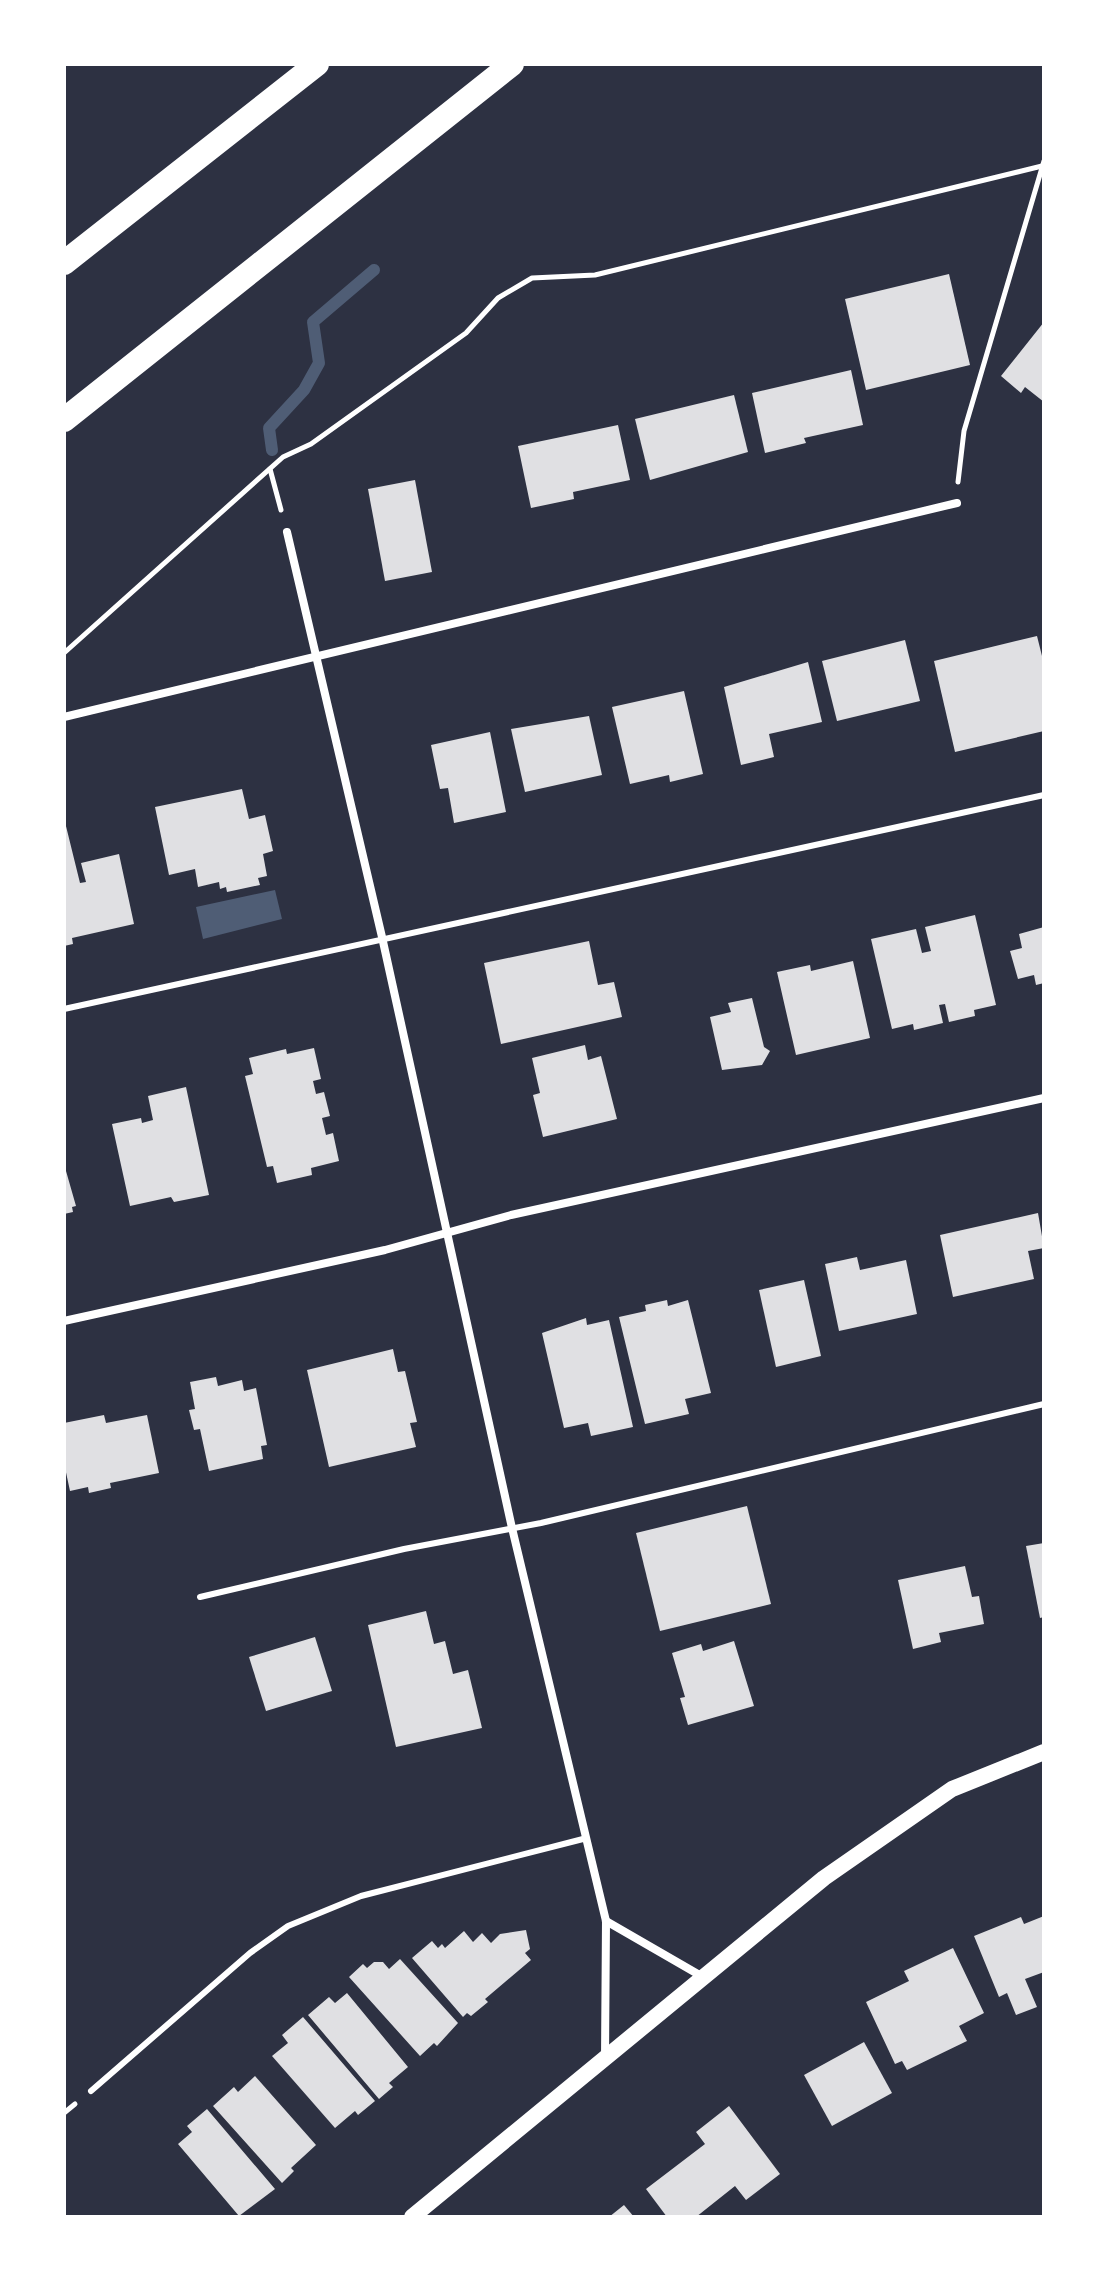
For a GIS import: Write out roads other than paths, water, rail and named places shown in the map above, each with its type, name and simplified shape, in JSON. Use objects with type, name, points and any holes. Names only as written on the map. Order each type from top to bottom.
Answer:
[{"type":"highway","points":[[64,263],[317,64]]},
{"type":"highway","points":[[64,420],[512,64]]},
{"type":"main road","points":[[412,2217],[824,1878],[952,1789],[1044,1752]]},
{"type":"street","points":[[64,717],[957,503]]},
{"type":"street","points":[[287,532],[314,658],[382,937],[445,1233],[583,1839],[606,1921],[605,2059]]},
{"type":"street","points":[[64,1321],[1044,1098]]},
{"type":"street","points":[[606,1921],[703,1977]]},
{"type":"lane","points":[[64,1009],[382,937],[1044,795]]},
{"type":"lane","points":[[200,1597],[1044,1404]]},
{"type":"lane","points":[[91,2091],[250,1953],[288,1926],[361,1896],[583,1839]]},
{"type":"water","points":[[275,890],[282,919],[203,939],[196,907]]},
{"type":"waterway","points":[[272,450],[269,428],[304,390],[319,363],[313,322],[374,270]]}]
